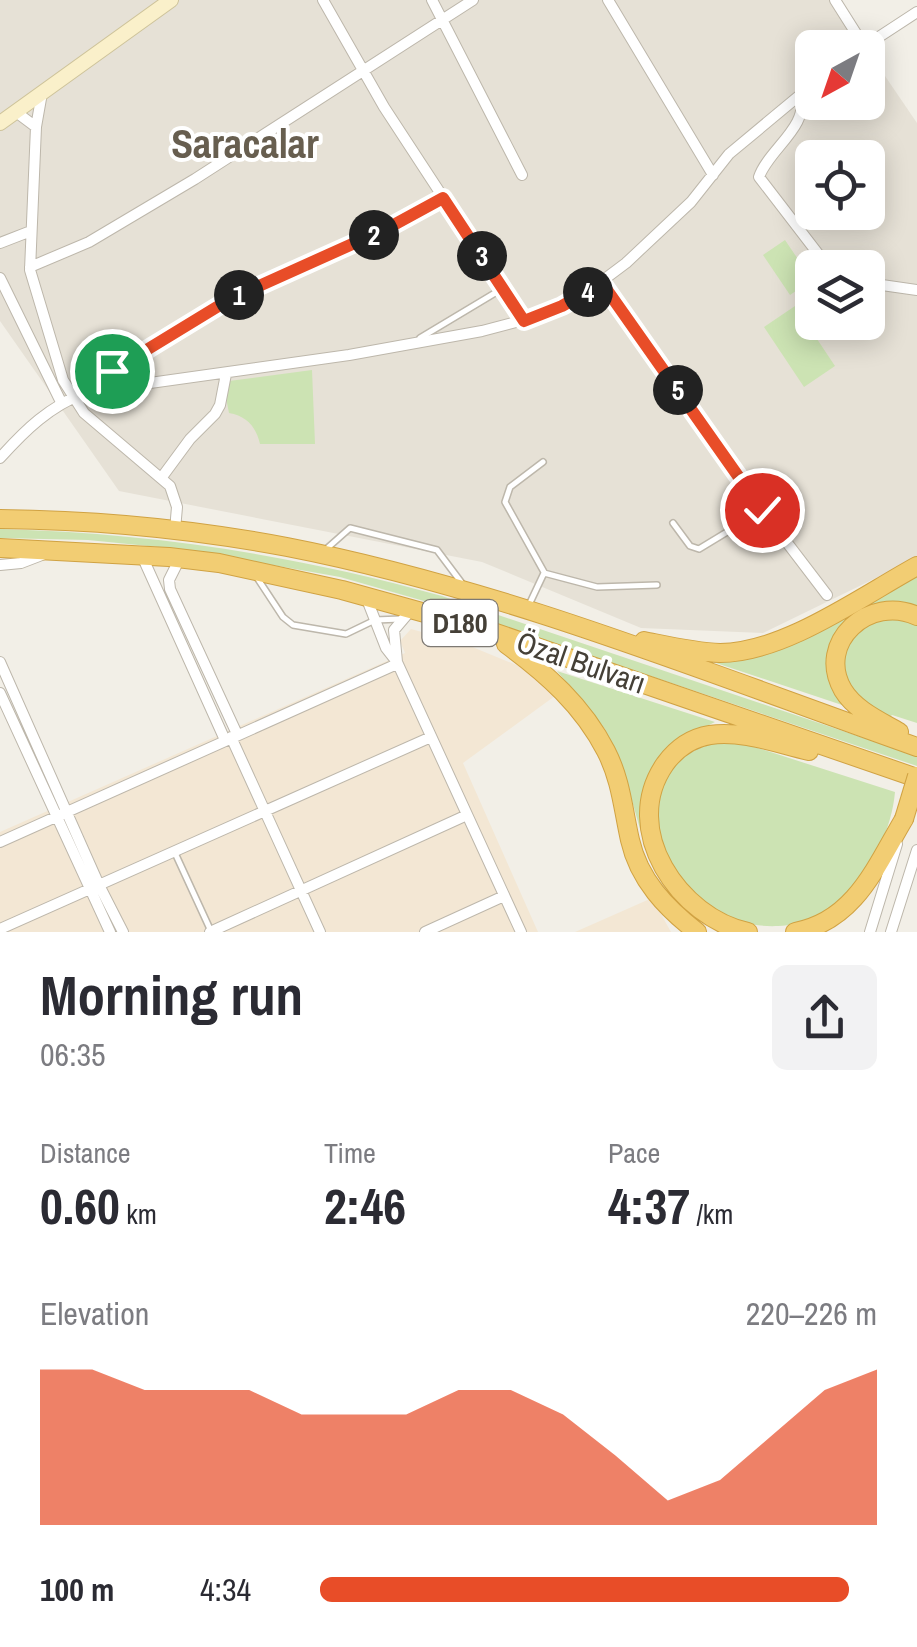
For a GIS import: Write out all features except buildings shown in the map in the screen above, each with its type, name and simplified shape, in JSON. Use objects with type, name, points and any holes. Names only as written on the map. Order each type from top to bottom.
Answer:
[{"type":"highway","name":"Özal Bulvarı","points":[[0,519],[103,522],[320,554],[590,630],[917,745]]},
{"type":"highway","name":"Özal Bulvarı","points":[[0,548],[180,558],[366,596],[407,614],[490,632],[914,777]]},
{"type":"highway","points":[[590,630],[700,651],[740,651],[765,645],[818,622],[917,566]]},
{"type":"highway","points":[[917,616],[886,608],[860,617],[841,642],[836,661],[840,684],[851,701],[917,745]]},
{"type":"highway","points":[[490,632],[551,678],[591,724],[616,774],[632,848],[647,883],[664,904],[697,932]]},
{"type":"highway","points":[[748,932],[716,922],[693,905],[661,861],[651,830],[651,804],[661,771],[677,751],[706,736],[732,734],[914,777],[904,819],[876,874],[854,899],[828,919],[795,932]]},
{"type":"street","points":[[0,123],[148,6],[171,0]]},
{"type":"street","points":[[323,0],[362,70],[524,321]]},
{"type":"street","points":[[432,0],[522,175]]},
{"type":"street","points":[[30,267],[90,242],[196,179],[473,0]]},
{"type":"street","points":[[608,0],[713,174]]},
{"type":"street","points":[[835,0],[853,30]]},
{"type":"street","points":[[885,33],[917,12]]},
{"type":"street","points":[[42,93],[36,127],[30,267],[67,400]]},
{"type":"street","points":[[0,458],[39,418],[67,400],[94,390],[226,374],[415,343],[524,321],[572,301],[602,283],[691,202],[729,154],[795,100]]},
{"type":"street","points":[[16,112],[36,127]]},
{"type":"street","points":[[799,120],[768,158],[759,177],[815,250]]},
{"type":"street","points":[[94,390],[112,371],[230,299],[388,228],[443,198]]},
{"type":"street","points":[[0,243],[31,231]]},
{"type":"street","points":[[0,278],[67,400],[162,478],[175,497],[175,530]]},
{"type":"street","points":[[602,283],[762,510],[827,595]]},
{"type":"street","points":[[885,285],[917,290]]},
{"type":"street","points":[[162,478],[215,414],[226,374]]},
{"type":"street","points":[[0,565],[27,562],[55,549]]},
{"type":"street","points":[[142,555],[266,810],[320,932]]},
{"type":"street","points":[[180,558],[169,580],[170,590],[231,737]]},
{"type":"street","points":[[366,596],[391,658],[397,663]]},
{"type":"street","points":[[407,614],[394,630],[397,663],[521,932]]},
{"type":"street","points":[[0,662],[110,932]]},
{"type":"street","points":[[0,842],[397,663]]},
{"type":"street","points":[[0,694],[61,814]]},
{"type":"street","points":[[0,929],[431,737]]},
{"type":"street","points":[[211,932],[467,815]]},
{"type":"street","points":[[870,932],[904,819]]},
{"type":"street","points":[[891,932],[917,850]]},
{"type":"street","points":[[94,887],[123,932]]},
{"type":"street","points":[[425,932],[504,896]]},
{"type":"lane","points":[[415,343],[429,330],[503,288]]},
{"type":"lane","points":[[543,462],[510,488],[506,502],[544,573],[597,586],[657,584]]},
{"type":"lane","points":[[673,523],[690,546],[699,548],[762,510]]},
{"type":"lane","points":[[320,554],[350,528],[437,550],[468,594]]},
{"type":"lane","points":[[251,570],[283,617],[293,624],[346,634],[375,620],[407,614]]},
{"type":"lane","points":[[526,611],[544,573]]},
{"type":"lane","points":[[174,851],[211,932]]},
{"type":"shaded area","points":[[0,0],[837,0],[855,30],[795,30],[795,120],[885,120],[885,76],[917,123],[917,558],[763,633],[641,628],[482,562],[119,491],[0,321]]},
{"type":"shaded area","points":[[411,629],[465,644],[531,671],[559,693],[463,763],[538,932],[0,932],[0,832],[405,653],[400,641]]},
{"type":"shaded area","points":[[652,898],[671,932],[575,932]]},
{"type":"green space","points":[[785,240],[795,255],[795,292],[790,295],[763,255]]},
{"type":"green space","points":[[795,306],[795,340],[818,340],[835,366],[804,387],[764,327]]},
{"type":"green space","points":[[312,370],[315,444],[260,444],[250,423],[229,413],[229,381]]},
{"type":"green space","points":[[0,529],[112,535],[223,549],[333,569],[442,596],[917,756],[917,766],[452,609],[340,577],[188,550],[88,540],[0,538]]},
{"type":"green space","points":[[917,574],[917,608],[895,602],[875,604],[840,630],[842,705],[709,659],[732,658]]},
{"type":"green space","points":[[878,615],[917,622],[917,723],[890,717],[867,705],[848,685],[844,673],[846,650],[858,629]]},
{"type":"green space","points":[[557,671],[715,722],[679,742],[656,761],[644,788],[640,829],[625,776],[605,729]]},
{"type":"green space","points":[[733,740],[895,792],[890,820],[872,861],[847,896],[824,913],[778,926],[737,920],[703,901],[678,873],[662,840],[658,806],[668,775],[692,752]]},
{"type":"district","name":"Saracalar","points":[[245,144]]},
{"type":"route","points":[[112,371],[230,299],[388,228],[443,198],[524,321],[562,306],[602,283],[762,510]]}]
